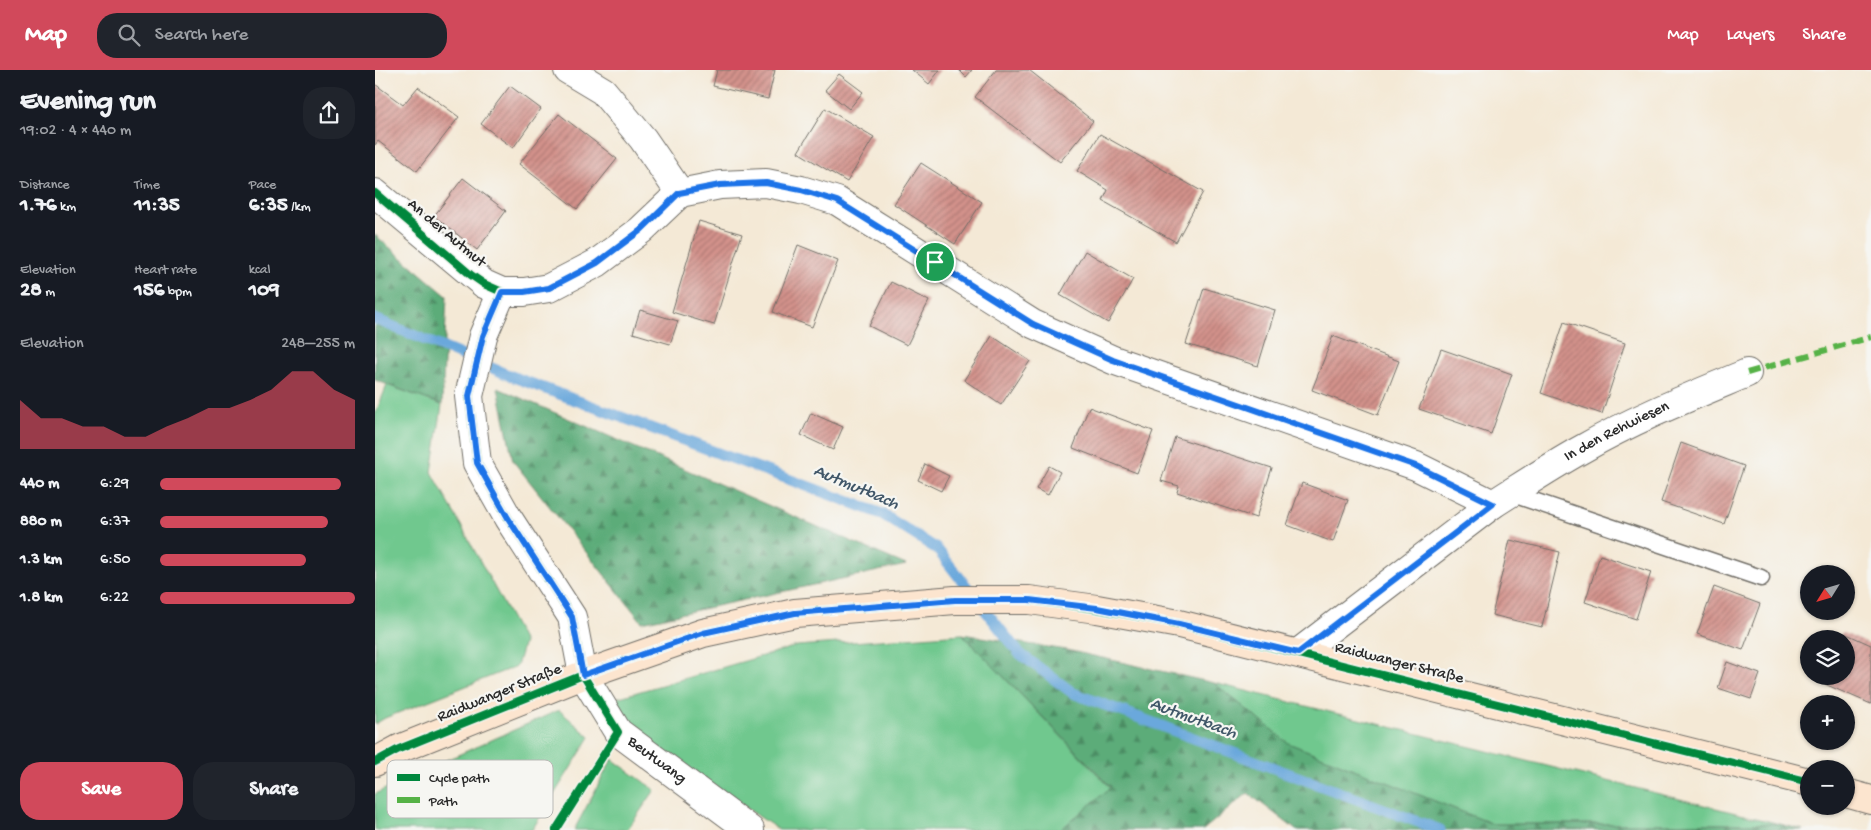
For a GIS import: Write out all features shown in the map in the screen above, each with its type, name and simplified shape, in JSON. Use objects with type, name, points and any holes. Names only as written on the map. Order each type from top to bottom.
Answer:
[{"type":"street","points":[[568,70],[603,91],[643,140],[679,193]]},
{"type":"street","points":[[583,675],[572,617],[508,518],[477,463],[469,396],[483,336],[502,292],[524,292],[549,288],[589,268],[641,230],[679,193],[720,185],[766,183],[801,190],[837,201],[1033,324],[1113,360],[1416,466],[1502,499]]},
{"type":"street","name":"An der Autmut","points":[[375,193],[478,280],[502,292]]},
{"type":"street","name":"In den Rehwiesen","points":[[1298,653],[1502,499],[1585,447],[1657,411],[1747,373]]},
{"type":"street","name":"Raidwanger Straße","points":[[375,762],[399,750],[583,675],[703,633],[795,613],[955,600],[1029,600],[1097,608],[1179,624],[1800,780]]},
{"type":"street","name":"Beutwang","points":[[583,675],[618,732],[750,830]]},
{"type":"street","points":[[1855,796],[1871,800]]},
{"type":"lane","points":[[1502,499],[1761,578]]},
{"type":"path","points":[[556,830],[618,732]]},
{"type":"green space","points":[[375,235],[447,296],[442,405],[375,380]]},
{"type":"green space","points":[[387,385],[442,405],[432,472],[524,642],[517,666],[385,718],[375,724],[375,415]]},
{"type":"green space","points":[[498,388],[906,565],[642,622],[513,461]]},
{"type":"green space","points":[[962,634],[1111,788],[1060,830],[779,830],[634,732],[613,699],[797,646]]},
{"type":"green space","points":[[962,634],[1067,650],[1214,683],[1288,743],[1493,824],[1780,824],[1803,830],[1296,830],[1248,793],[1203,830],[1060,830],[1111,787]]},
{"type":"green space","points":[[1214,683],[1780,824],[1493,824],[1288,743]]},
{"type":"green space","points":[[559,710],[590,737],[553,796],[553,760],[446,760]]},
{"type":"green space","points":[[612,759],[655,790],[627,830],[574,830]]},
{"type":"green space","points":[[387,788],[387,818],[539,818],[532,830],[375,830],[375,794]]},
{"type":"building","points":[[717,70],[775,70],[768,99],[713,86]]},
{"type":"building","points":[[912,70],[940,70],[929,84]]},
{"type":"building","points":[[959,70],[972,70],[966,77]]},
{"type":"building","points":[[996,70],[1029,70],[1093,121],[1060,162],[975,97]]},
{"type":"building","points":[[839,74],[863,92],[849,109],[825,90]]},
{"type":"building","points":[[375,84],[403,105],[418,87],[459,117],[417,171],[378,141],[375,145]]},
{"type":"building","points":[[510,86],[541,109],[513,148],[481,124]]},
{"type":"building","points":[[825,108],[874,137],[847,182],[798,152]]},
{"type":"building","points":[[559,114],[617,159],[577,209],[519,164]]},
{"type":"building","points":[[1100,134],[1203,192],[1176,242],[1103,201],[1108,190],[1077,171]]},
{"type":"building","points":[[921,163],[982,202],[955,244],[894,204]]},
{"type":"building","points":[[463,178],[506,211],[477,250],[434,216]]},
{"type":"building","points":[[699,221],[742,234],[714,325],[672,312]]},
{"type":"building","points":[[798,245],[838,261],[812,327],[773,312]]},
{"type":"building","points":[[1085,251],[1133,279],[1108,323],[1060,295]]},
{"type":"building","points":[[891,282],[929,301],[907,345],[869,326]]},
{"type":"building","points":[[1204,288],[1275,310],[1258,366],[1186,344]]},
{"type":"building","points":[[640,310],[678,321],[670,344],[633,333]]},
{"type":"building","points":[[1564,322],[1625,343],[1602,414],[1541,393]]},
{"type":"building","points":[[992,336],[1030,361],[1001,405],[964,380]]},
{"type":"building","points":[[1333,336],[1399,361],[1378,415],[1312,390]]},
{"type":"building","points":[[1441,349],[1512,374],[1491,434],[1419,409]]},
{"type":"building","points":[[1089,407],[1153,431],[1137,473],[1073,448]]},
{"type":"building","points":[[811,413],[843,427],[833,450],[801,435]]},
{"type":"building","points":[[1175,437],[1272,468],[1256,518],[1177,492],[1179,486],[1161,481]]},
{"type":"building","points":[[1681,443],[1744,466],[1724,524],[1661,502]]},
{"type":"building","points":[[925,464],[949,476],[941,491],[918,480]]},
{"type":"building","points":[[1049,466],[1060,472],[1048,495],[1036,489]]},
{"type":"building","points":[[1302,483],[1348,500],[1333,542],[1287,525]]},
{"type":"building","points":[[1510,540],[1560,552],[1542,627],[1492,615]]},
{"type":"building","points":[[1600,555],[1651,572],[1636,619],[1585,602]]},
{"type":"building","points":[[1714,587],[1760,604],[1743,650],[1697,634]]},
{"type":"building","points":[[1855,638],[1871,645],[1871,704],[1855,697],[1855,695],[1850,695],[1827,685],[1855,685]]},
{"type":"building","points":[[1727,662],[1760,674],[1751,699],[1718,688]]},
{"type":"waterway","name":"Autmutbach","points":[[375,319],[511,376],[882,514],[937,549],[1019,653],[1073,693],[1440,830]]},
{"type":"marked path","points":[[1747,373],[1871,337]]},
{"type":"cycle path","points":[[375,193],[471,275],[484,284],[502,292],[483,336],[469,396],[477,463],[508,518],[572,617],[583,675],[618,732],[556,830]]},
{"type":"cycle path","points":[[375,762],[399,749],[583,675],[703,633],[795,613],[955,600],[1029,600],[1097,609],[1179,624],[1800,780]]},
{"type":"route","points":[[766,183],[801,190],[837,201],[935,262],[1033,324],[1113,360],[1416,466],[1493,504],[1298,653],[1179,624],[1097,608],[1029,600],[955,600],[795,613],[703,633],[583,675],[572,617],[508,518],[477,463],[469,396],[483,336],[502,292],[524,292],[549,288],[597,263],[641,230],[679,193],[720,185],[766,183]]}]
